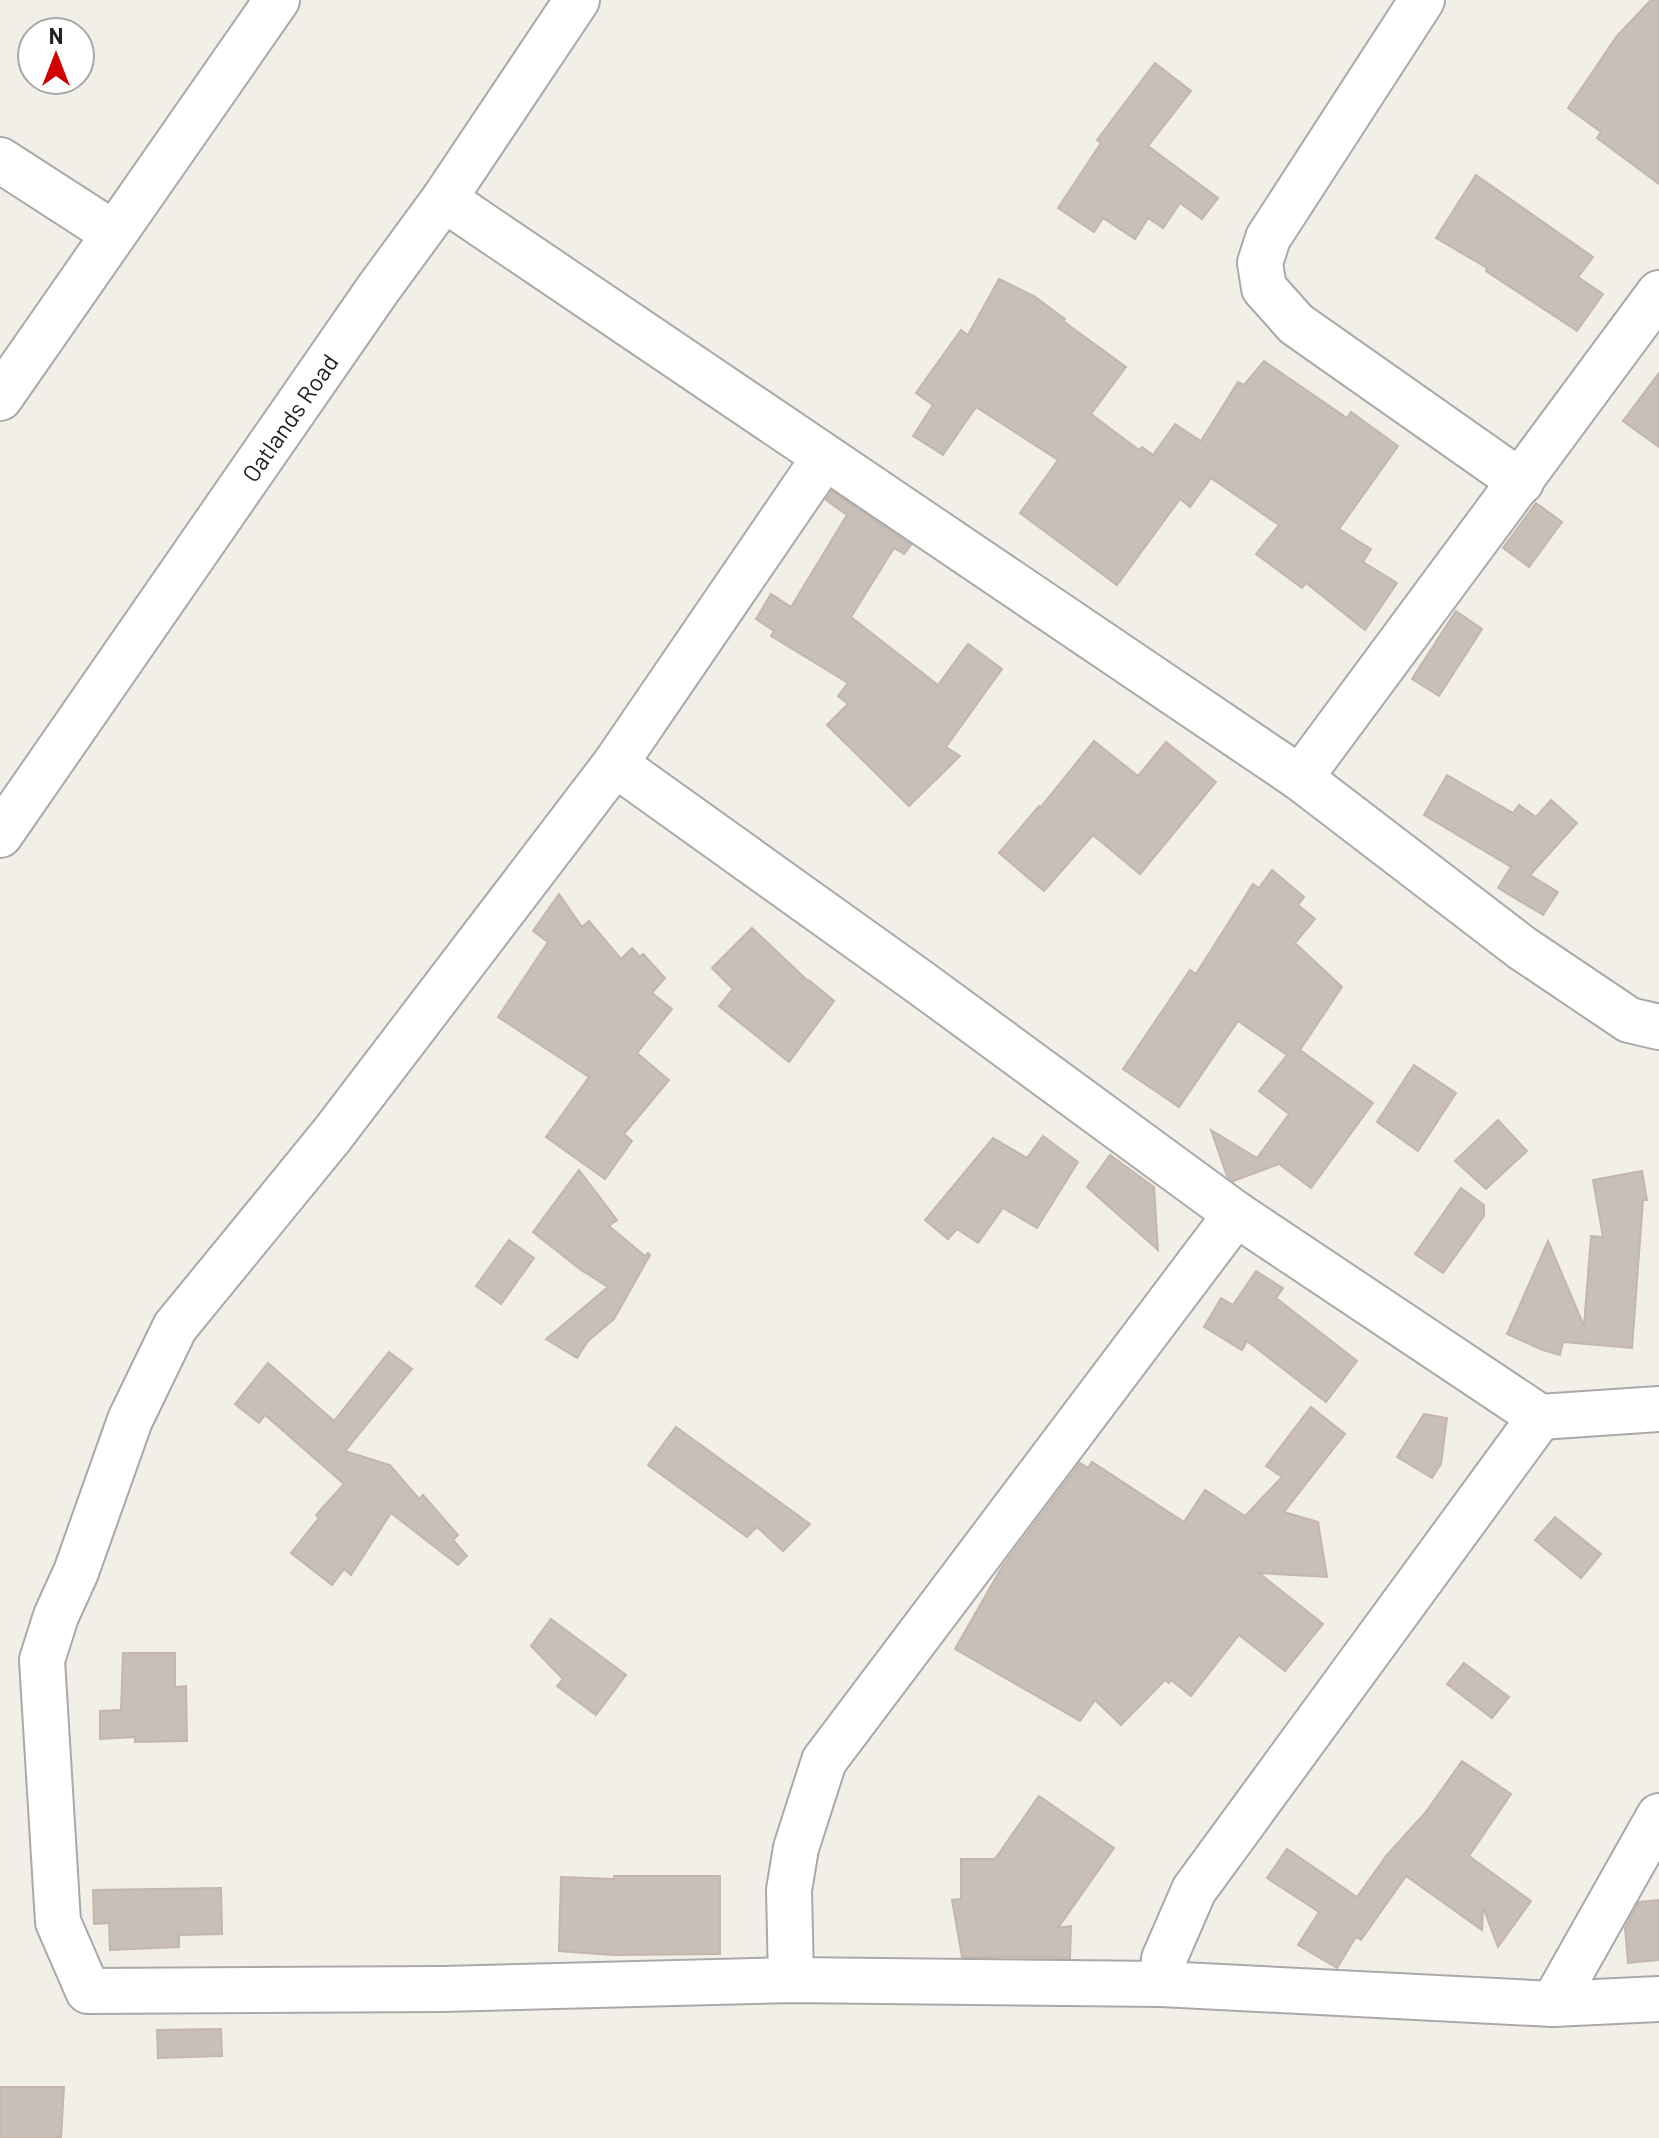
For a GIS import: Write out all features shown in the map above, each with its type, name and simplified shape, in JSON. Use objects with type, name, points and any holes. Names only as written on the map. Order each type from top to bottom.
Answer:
[{"type":"street","points":[[0,398],[277,0]]},
{"type":"street","name":"Oatlands Road","points":[[0,835],[378,289],[444,199],[577,0]]},
{"type":"street","points":[[1422,0],[1268,238],[1260,263],[1264,288],[1296,324],[1521,482]]},
{"type":"street","points":[[0,160],[113,233]]},
{"type":"street","points":[[444,199],[1300,778],[1522,948],[1629,1020],[1659,1027]]},
{"type":"street","points":[[1300,778],[1659,293]]},
{"type":"street","points":[[824,458],[615,764],[332,1135],[175,1327],[130,1420],[42,1660],[58,1922],[88,1991],[443,1989],[791,1980],[1162,1984],[1553,2004],[1659,1999]]},
{"type":"street","points":[[615,764],[1236,1214],[1540,1417],[1659,1409]]},
{"type":"street","points":[[791,1980],[789,1890],[796,1848],[824,1761],[1236,1214]]},
{"type":"street","points":[[1162,1984],[1164,1959],[1194,1890],[1540,1417]]},
{"type":"street","points":[[1553,2004],[1659,1816]]},
{"type":"building","points":[[1651,0],[1659,0],[1659,184],[1597,138],[1601,132],[1568,108],[1617,36]]},
{"type":"building","points":[[1155,63],[1191,91],[1148,146],[1218,198],[1202,219],[1180,203],[1163,228],[1148,218],[1135,239],[1103,218],[1094,232],[1058,208],[1101,143],[1097,140]]},
{"type":"building","points":[[1476,175],[1593,257],[1578,277],[1603,294],[1577,331],[1486,271],[1487,268],[1436,238]]},
{"type":"building","points":[[999,279],[1034,296],[1126,367],[1091,414],[1139,450],[1142,447],[1153,455],[1175,424],[1201,441],[1238,382],[1244,385],[1264,361],[1347,418],[1351,412],[1398,446],[1339,529],[1371,549],[1363,562],[1397,583],[1365,630],[1306,583],[1302,588],[1256,554],[1279,525],[1211,478],[1190,507],[1180,499],[1117,585],[1020,513],[1058,460],[976,407],[943,455],[913,436],[933,405],[916,393],[961,330],[968,335]]},
{"type":"building","points":[[1659,373],[1659,447],[1623,421]]},
{"type":"building","points":[[832,491],[911,545],[904,554],[894,548],[851,617],[938,685],[968,644],[1002,669],[946,747],[960,756],[909,806],[827,725],[848,704],[838,696],[848,683],[771,636],[774,631],[756,619],[771,594],[791,607],[847,515],[826,500]]},
{"type":"building","points":[[1536,503],[1562,522],[1529,567],[1503,548]]},
{"type":"building","points":[[1456,611],[1482,629],[1439,696],[1412,679]]},
{"type":"building","points":[[1094,741],[1138,776],[1166,742],[1216,782],[1140,874],[1093,835],[1044,891],[999,853]]},
{"type":"building","points":[[1447,775],[1513,813],[1519,805],[1536,817],[1551,800],[1577,823],[1530,875],[1558,892],[1543,915],[1498,888],[1511,867],[1424,815]]},
{"type":"building","points":[[1272,870],[1304,897],[1298,905],[1315,919],[1295,943],[1342,987],[1300,1050],[1373,1103],[1311,1188],[1279,1164],[1233,1181],[1227,1176],[1211,1130],[1257,1158],[1289,1114],[1259,1091],[1287,1055],[1238,1021],[1179,1107],[1123,1069],[1190,970],[1196,974],[1253,884],[1259,888]]},
{"type":"building","points":[[559,894],[582,927],[589,921],[621,959],[632,948],[640,957],[643,954],[665,978],[652,993],[672,1009],[637,1053],[669,1080],[624,1134],[632,1141],[605,1179],[546,1137],[589,1077],[498,1017],[548,942],[533,931]]},
{"type":"building","points":[[752,928],[834,1001],[789,1062],[719,1006],[733,989],[712,968]]},
{"type":"building","points":[[1414,1065],[1456,1093],[1418,1151],[1377,1122]]},
{"type":"building","points":[[1498,1120],[1527,1151],[1486,1189],[1455,1161]]},
{"type":"building","points":[[1043,1136],[1078,1162],[1037,1228],[1003,1208],[978,1243],[957,1229],[948,1239],[925,1220],[993,1138],[1027,1158]]},
{"type":"building","points":[[1110,1155],[1154,1187],[1158,1250],[1087,1187]]},
{"type":"building","points":[[579,1170],[617,1220],[609,1226],[645,1256],[650,1255],[614,1319],[588,1341],[577,1358],[546,1339],[608,1287],[533,1232]]},
{"type":"building","points":[[1642,1171],[1647,1200],[1643,1200],[1632,1348],[1563,1342],[1560,1355],[1507,1334],[1548,1241],[1584,1326],[1591,1236],[1603,1237],[1593,1180]]},
{"type":"building","points":[[1461,1188],[1484,1205],[1484,1216],[1443,1273],[1415,1254]]},
{"type":"building","points":[[509,1240],[534,1258],[501,1304],[476,1286]]},
{"type":"building","points":[[1256,1271],[1283,1288],[1276,1298],[1357,1361],[1326,1402],[1247,1341],[1242,1350],[1204,1327],[1221,1298],[1233,1305]]},
{"type":"building","points":[[389,1352],[412,1369],[345,1451],[390,1465],[419,1499],[423,1495],[458,1535],[453,1540],[467,1556],[458,1565],[391,1513],[351,1575],[344,1569],[332,1585],[291,1553],[319,1518],[316,1515],[344,1484],[265,1415],[259,1423],[235,1404],[268,1363],[334,1421]]},
{"type":"building","points":[[1311,1407],[1345,1434],[1284,1512],[1318,1522],[1327,1577],[1259,1573],[1323,1624],[1285,1671],[1239,1635],[1191,1696],[1171,1680],[1169,1683],[1165,1680],[1121,1725],[1095,1700],[1080,1721],[955,1649],[1002,1567],[1080,1463],[1088,1468],[1092,1462],[1184,1522],[1205,1490],[1245,1516],[1282,1477],[1266,1466]]},
{"type":"building","points":[[1424,1414],[1447,1418],[1441,1464],[1432,1478],[1397,1457]]},
{"type":"building","points":[[676,1427],[810,1524],[783,1551],[757,1527],[747,1537],[648,1465]]},
{"type":"building","points":[[1555,1517],[1601,1554],[1581,1578],[1535,1540]]},
{"type":"building","points":[[551,1619],[626,1675],[596,1715],[557,1686],[563,1679],[531,1646]]},
{"type":"building","points":[[123,1653],[175,1653],[175,1687],[186,1686],[187,1741],[135,1742],[135,1737],[100,1739],[100,1711],[121,1710]]},
{"type":"building","points":[[1464,1663],[1509,1697],[1492,1718],[1447,1684]]},
{"type":"building","points":[[1462,1761],[1511,1794],[1469,1856],[1531,1901],[1498,1947],[1483,1907],[1482,1930],[1406,1876],[1361,1940],[1356,1937],[1337,1968],[1298,1945],[1319,1912],[1267,1878],[1287,1849],[1357,1897],[1387,1855],[1425,1813]]},
{"type":"building","points":[[1039,1796],[1114,1848],[1058,1928],[1071,1926],[1070,1958],[962,1957],[952,1900],[961,1899],[961,1859],[995,1859]]},
{"type":"building","points":[[614,1876],[720,1876],[720,1954],[613,1955],[559,1951],[561,1877],[614,1879]]},
{"type":"building","points":[[221,1888],[222,1934],[179,1935],[179,1947],[110,1950],[109,1923],[94,1924],[93,1890]]},
{"type":"building","points":[[1659,1900],[1659,1960],[1628,1963],[1625,1928],[1639,1902]]},
{"type":"building","points":[[221,2029],[222,2056],[158,2058],[157,2030]]},
{"type":"building","points":[[0,2087],[64,2087],[61,2138],[0,2138]]}]
